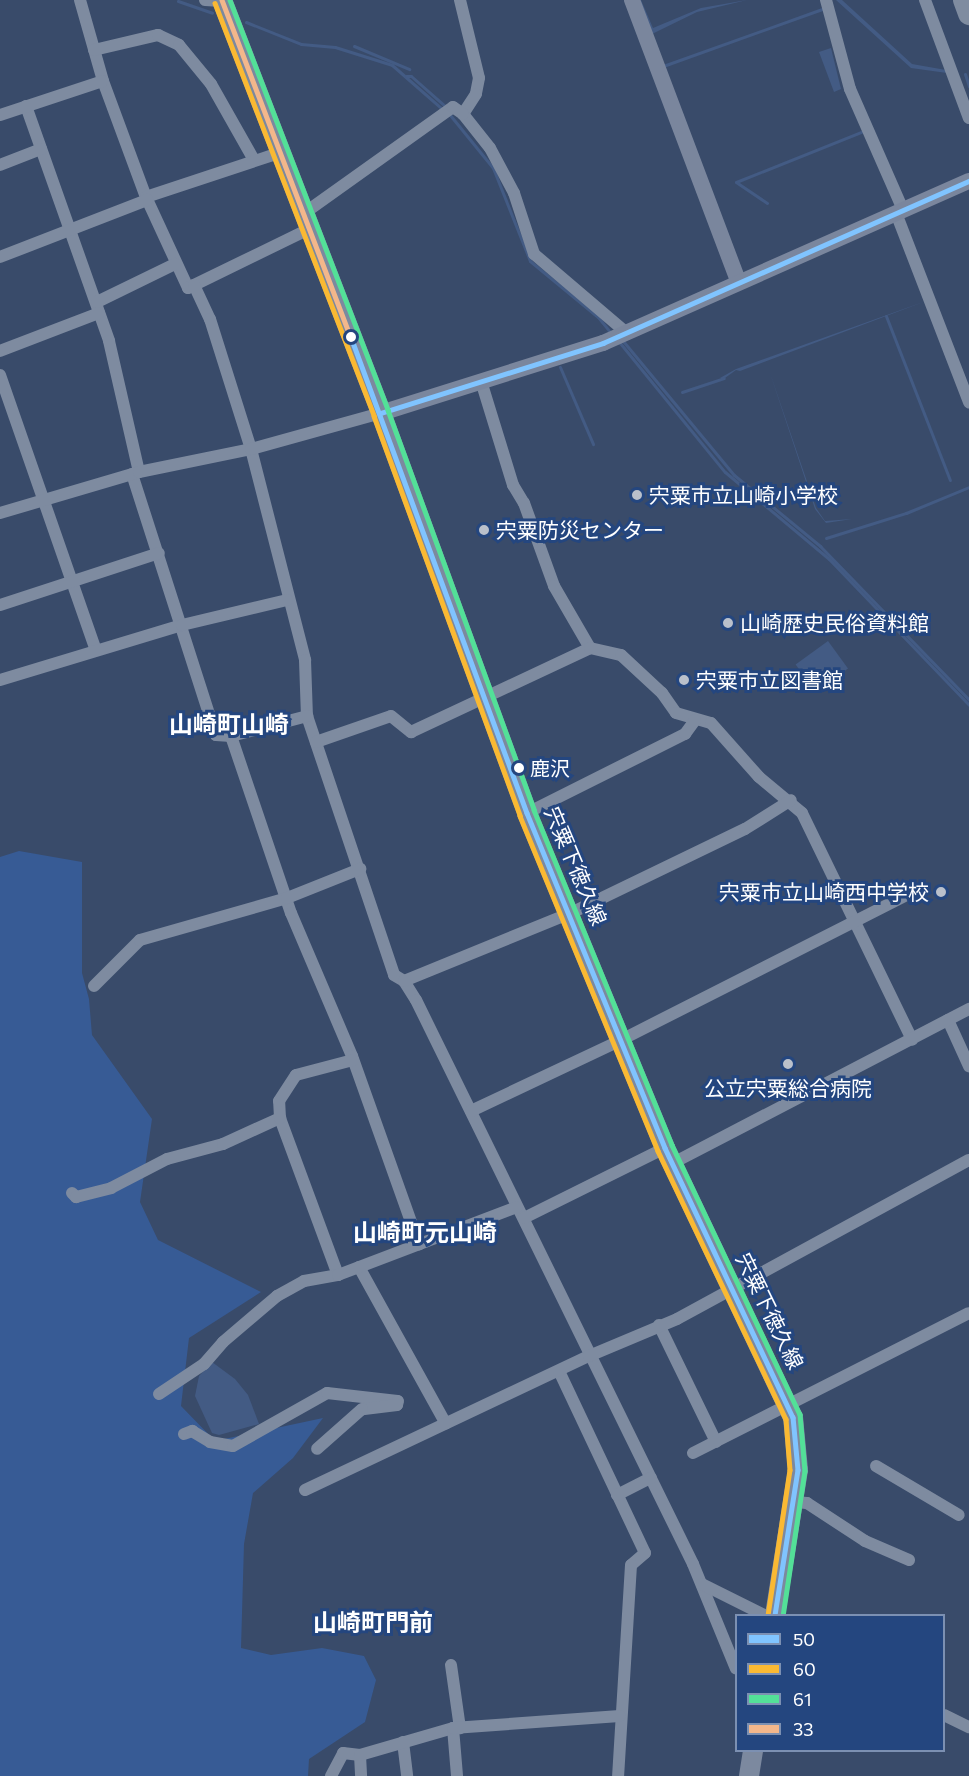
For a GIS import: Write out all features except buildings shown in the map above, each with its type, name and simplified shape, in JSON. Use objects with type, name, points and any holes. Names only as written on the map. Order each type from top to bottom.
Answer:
[{"type":"highway","points":[[964,0],[969,14]]},
{"type":"main road","name":"宍粟下徳久線","points":[[222,0],[381,413],[483,699],[527,813],[571,913],[669,1155],[789,1407],[798,1454],[794,1502],[775,1614]]},
{"type":"main road","points":[[749,1776],[753,1752]]},
{"type":"street","points":[[80,0],[103,81],[147,198],[188,288],[306,222],[453,107],[463,114],[490,148],[514,193],[534,254],[628,334]]},
{"type":"street","points":[[205,0],[222,0]]},
{"type":"street","points":[[460,0],[479,78],[476,94],[463,114]]},
{"type":"street","points":[[632,0],[738,281]]},
{"type":"street","points":[[826,0],[850,89],[900,212],[969,402]]},
{"type":"street","points":[[928,1],[969,118]]},
{"type":"street","points":[[94,50],[158,35],[179,45],[211,84],[254,160]]},
{"type":"street","points":[[0,115],[103,81]]},
{"type":"street","points":[[26,106],[98,308],[117,372],[136,473],[216,735],[231,736],[307,716]]},
{"type":"street","points":[[0,165],[41,149]]},
{"type":"street","points":[[0,257],[147,198],[279,153]]},
{"type":"street","points":[[0,513],[136,473],[251,449],[381,413],[628,334],[738,281],[969,181]]},
{"type":"street","points":[[0,351],[98,308],[176,264]]},
{"type":"street","points":[[194,285],[210,319],[251,449],[287,600],[305,660],[307,716],[394,975],[404,981],[471,1110],[702,1584],[735,1666]]},
{"type":"street","points":[[0,375],[96,650]]},
{"type":"street","points":[[480,381],[513,485],[524,503],[554,586],[590,648]]},
{"type":"street","points":[[0,605],[159,553]]},
{"type":"street","points":[[0,680],[182,625],[287,600]]},
{"type":"street","points":[[316,742],[391,716],[411,732],[590,648],[621,655],[662,693],[676,712],[695,720],[711,723],[759,777],[791,800],[818,840],[912,1040]]},
{"type":"street","points":[[527,813],[685,734],[695,720]]},
{"type":"street","points":[[231,736],[286,898],[353,1059],[419,1244]]},
{"type":"street","points":[[404,981],[468,958],[571,913],[745,829],[791,800]]},
{"type":"street","points":[[94,986],[140,940],[286,898],[360,869]]},
{"type":"street","points":[[471,1110],[621,1040],[907,895]]},
{"type":"street","points":[[524,1218],[669,1155],[912,1040],[969,1009]]},
{"type":"street","points":[[948,1020],[969,1066]]},
{"type":"street","points":[[338,1275],[280,1118],[279,1101],[296,1075],[353,1059]]},
{"type":"street","points":[[72,1193],[76,1197],[111,1188],[167,1159],[224,1144],[280,1118]]},
{"type":"street","points":[[305,1490],[659,1325],[969,1160]]},
{"type":"street","points":[[159,1394],[204,1364],[223,1342],[277,1296],[304,1281],[338,1275],[517,1207]]},
{"type":"street","points":[[360,1267],[446,1424]]},
{"type":"street","points":[[693,1453],[789,1407],[969,1313]]},
{"type":"street","points":[[659,1325],[716,1442]]},
{"type":"street","points":[[559,1371],[645,1553],[631,1565],[618,1776]]},
{"type":"street","points":[[184,1434],[198,1432],[210,1442],[232,1446],[327,1393],[398,1401],[396,1405],[362,1409],[317,1449]]},
{"type":"street","points":[[876,1466],[959,1515]]},
{"type":"street","points":[[617,1496],[651,1478]]},
{"type":"street","points":[[794,1502],[807,1503],[865,1541],[909,1560]]},
{"type":"street","points":[[702,1584],[762,1614]]},
{"type":"street","points":[[451,1665],[457,1776]]},
{"type":"street","points":[[945,1715],[969,1727]]},
{"type":"street","points":[[331,1776],[343,1753],[360,1755],[456,1728],[620,1716]]},
{"type":"street","points":[[403,1742],[407,1776]]},
{"type":"street","points":[[360,1755],[361,1776]]},
{"type":"shaded area","points":[[637,0],[641,0],[653,28],[701,8],[747,0],[697,12],[652,34]]},
{"type":"shaded area","points":[[836,0],[842,0],[912,64],[946,70],[947,73],[911,68]]},
{"type":"shaded area","points":[[831,48],[841,89],[834,92],[819,52]]},
{"type":"shaded area","points":[[926,301],[740,371],[736,370],[725,378],[720,378],[736,369]]},
{"type":"shaded area","points":[[769,370],[816,508],[825,521],[852,519],[826,523],[815,509]]},
{"type":"shaded area","points":[[828,641],[848,669],[816,692],[796,665]]},
{"type":"shaded area","points":[[19,851],[82,862],[82,973],[89,999],[92,1035],[152,1119],[140,1202],[158,1240],[261,1292],[189,1338],[181,1406],[215,1441],[323,1418],[293,1458],[253,1493],[244,1544],[241,1648],[271,1655],[322,1648],[364,1656],[376,1680],[365,1722],[309,1759],[308,1776],[0,1776],[0,857]]},
{"type":"shaded area","points":[[212,1362],[235,1379],[248,1395],[259,1424],[219,1435],[212,1433],[195,1396],[199,1376]]},
{"type":"waterway","points":[[178,1],[212,13]]},
{"type":"waterway","points":[[663,66],[822,9]]},
{"type":"waterway","points":[[246,22],[301,44],[335,47],[392,65],[442,109]]},
{"type":"waterway","points":[[354,46],[409,69]]},
{"type":"waterway","points":[[965,74],[969,86]]},
{"type":"waterway","points":[[406,76],[411,76],[446,107]]},
{"type":"waterway","points":[[450,115],[493,168],[530,261],[598,317],[612,334]]},
{"type":"waterway","points":[[767,203],[736,182],[861,132]]},
{"type":"waterway","points":[[886,316],[950,480]]},
{"type":"waterway","points":[[623,341],[734,475],[820,546],[969,700]]},
{"type":"waterway","points":[[620,343],[725,472],[829,559],[969,705]]},
{"type":"waterway","points":[[560,367],[593,444]]},
{"type":"waterway","points":[[682,392],[724,378]]},
{"type":"waterway","points":[[826,538],[906,513],[969,487]]},
{"type":"transit line","name":"33","points":[[222,0],[351,337]]},
{"type":"transit line","name":"61","points":[[230,0],[388,410],[534,810],[672,1145],[800,1414],[805,1471],[783,1614]]},
{"type":"transit line","name":"60","points":[[215,3],[374,416],[520,816],[658,1151],[786,1419],[790,1470],[768,1614]]},
{"type":"transit line","name":"50","points":[[381,413],[603,343],[969,181]]},
{"type":"transit line","name":"50","points":[[351,337],[527,813],[665,1148],[793,1417],[798,1470],[775,1614]]},
{"type":"place","name":"宍粟市立山崎小学校","points":[[637,495]]},
{"type":"place","name":"宍粟防災センター","points":[[484,530]]},
{"type":"place","name":"山崎歴史民俗資料館","points":[[728,623]]},
{"type":"place","name":"宍粟市立図書館","points":[[684,680]]},
{"type":"place","name":"鹿沢","points":[[519,768]]},
{"type":"place","name":"宍粟市立山崎西中学校","points":[[941,892]]},
{"type":"place","name":"公立宍粟総合病院","points":[[788,1064]]},
{"type":"district","name":"山崎町山崎","points":[[229,724]]},
{"type":"district","name":"山崎町元山崎","points":[[425,1232]]},
{"type":"district","name":"山崎町門前","points":[[373,1622]]}]
